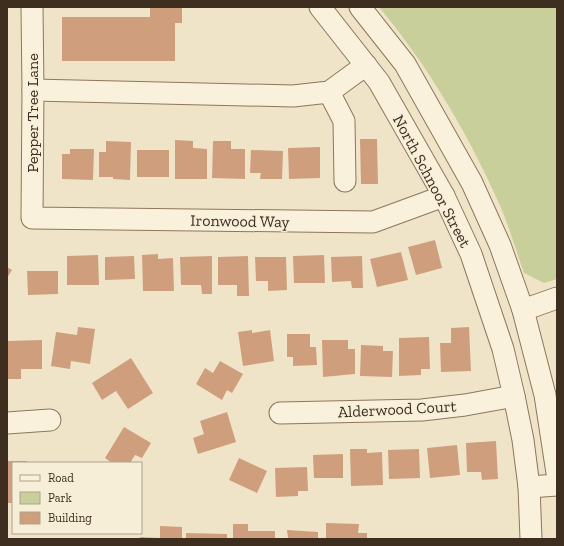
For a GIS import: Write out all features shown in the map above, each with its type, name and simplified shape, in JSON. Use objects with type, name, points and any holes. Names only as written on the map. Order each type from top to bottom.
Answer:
[{"type":"street","name":"Pepper Tree Lane","points":[[32,7],[32,218]]},
{"type":"street","name":"North Schnoor Street","points":[[320,7],[379,82],[444,196],[471,254],[488,302],[514,396],[523,440],[529,487],[531,539]]},
{"type":"street","name":"North Schnoor Street","points":[[360,7],[405,64],[472,183],[500,245],[523,310],[545,395],[557,472]]},
{"type":"street","points":[[33,90],[293,96],[329,92],[366,65]]},
{"type":"street","points":[[329,92],[344,121],[345,181]]},
{"type":"street","name":"Ironwood Way","points":[[32,218],[373,222],[444,196]]},
{"type":"street","points":[[523,310],[557,298]]},
{"type":"street","name":"Alderwood Court","points":[[280,413],[422,410],[465,405],[514,396]]},
{"type":"street","points":[[7,423],[50,420]]},
{"type":"street","points":[[529,487],[557,485]]},
{"type":"green space","points":[[379,7],[557,7],[557,279],[544,283],[524,273],[501,208],[459,123],[429,75],[397,29]]},
{"type":"building","points":[[150,7],[182,7],[182,23],[175,23],[175,61],[62,61],[62,17],[150,17]]},
{"type":"building","points":[[360,139],[377,139],[378,184],[361,184]]},
{"type":"building","points":[[175,140],[193,141],[193,148],[207,149],[207,179],[175,179]]},
{"type":"building","points":[[106,141],[131,142],[130,180],[113,179],[113,177],[99,177],[99,152],[106,152]]},
{"type":"building","points":[[213,141],[231,141],[231,149],[245,149],[245,179],[212,178]]},
{"type":"building","points":[[320,147],[320,178],[289,179],[288,148]]},
{"type":"building","points":[[70,149],[94,149],[93,180],[62,179],[62,154],[70,154]]},
{"type":"building","points":[[137,150],[169,150],[169,177],[137,177]]},
{"type":"building","points":[[251,150],[283,151],[282,179],[260,179],[261,173],[250,173]]},
{"type":"building","points":[[435,240],[442,268],[416,275],[408,247]]},
{"type":"building","points":[[401,252],[408,280],[377,287],[370,259]]},
{"type":"building","points":[[158,254],[158,259],[173,258],[174,291],[143,291],[142,255]]},
{"type":"building","points":[[98,255],[99,285],[67,285],[67,256]]},
{"type":"building","points":[[324,255],[325,283],[294,283],[293,256]]},
{"type":"building","points":[[134,256],[135,279],[105,280],[105,257]]},
{"type":"building","points":[[212,256],[212,294],[202,294],[201,285],[181,285],[180,257]]},
{"type":"building","points":[[248,256],[249,296],[237,296],[237,285],[218,285],[218,257]]},
{"type":"building","points":[[362,256],[363,288],[352,288],[351,281],[332,282],[331,257]]},
{"type":"building","points":[[255,257],[286,257],[287,290],[268,291],[268,281],[256,281]]},
{"type":"building","points":[[7,267],[12,270],[7,278]]},
{"type":"building","points":[[27,271],[58,271],[58,294],[28,295]]},
{"type":"building","points":[[78,327],[95,329],[90,364],[71,361],[70,369],[51,366],[56,332],[77,335]]},
{"type":"building","points":[[469,327],[471,371],[441,372],[440,343],[451,343],[451,328]]},
{"type":"building","points":[[252,330],[252,333],[270,330],[274,361],[243,366],[238,332]]},
{"type":"building","points":[[287,334],[310,334],[310,347],[316,347],[317,365],[293,366],[293,357],[287,357]]},
{"type":"building","points":[[429,337],[430,369],[421,369],[421,375],[399,376],[399,338]]},
{"type":"building","points":[[42,340],[42,369],[21,369],[21,379],[7,379],[7,341]]},
{"type":"building","points":[[322,340],[348,340],[348,349],[355,349],[355,374],[323,377]]},
{"type":"building","points":[[361,345],[383,346],[383,351],[393,351],[392,377],[360,376]]},
{"type":"building","points":[[131,358],[153,393],[128,409],[116,391],[102,400],[92,383]]},
{"type":"building","points":[[220,361],[243,374],[232,393],[227,390],[222,400],[196,384],[205,368],[213,373]]},
{"type":"building","points":[[227,412],[236,442],[198,454],[193,438],[204,434],[200,421]]},
{"type":"building","points":[[124,427],[151,443],[142,458],[135,455],[131,462],[111,462],[105,458]]},
{"type":"building","points":[[496,441],[498,479],[482,480],[481,472],[467,472],[466,443]]},
{"type":"building","points":[[457,445],[460,475],[430,478],[427,448]]},
{"type":"building","points":[[350,449],[367,449],[367,453],[382,452],[383,485],[351,486]]},
{"type":"building","points":[[419,449],[420,478],[389,479],[388,450]]},
{"type":"building","points":[[343,454],[343,478],[314,478],[313,455]]},
{"type":"building","points":[[239,458],[267,471],[257,493],[229,480]]},
{"type":"building","points":[[7,461],[27,461],[12,462],[12,503],[7,503]]},
{"type":"building","points":[[307,467],[308,491],[298,491],[298,496],[276,497],[275,468]]},
{"type":"building","points":[[326,523],[359,524],[358,533],[367,533],[367,539],[326,539]]},
{"type":"building","points":[[233,524],[248,524],[248,531],[275,531],[275,539],[233,539]]},
{"type":"building","points":[[160,526],[182,527],[182,539],[140,539],[140,537],[160,538]]},
{"type":"building","points":[[287,530],[318,532],[318,539],[279,539],[288,538]]},
{"type":"building","points":[[186,533],[227,534],[227,539],[186,539]]}]
